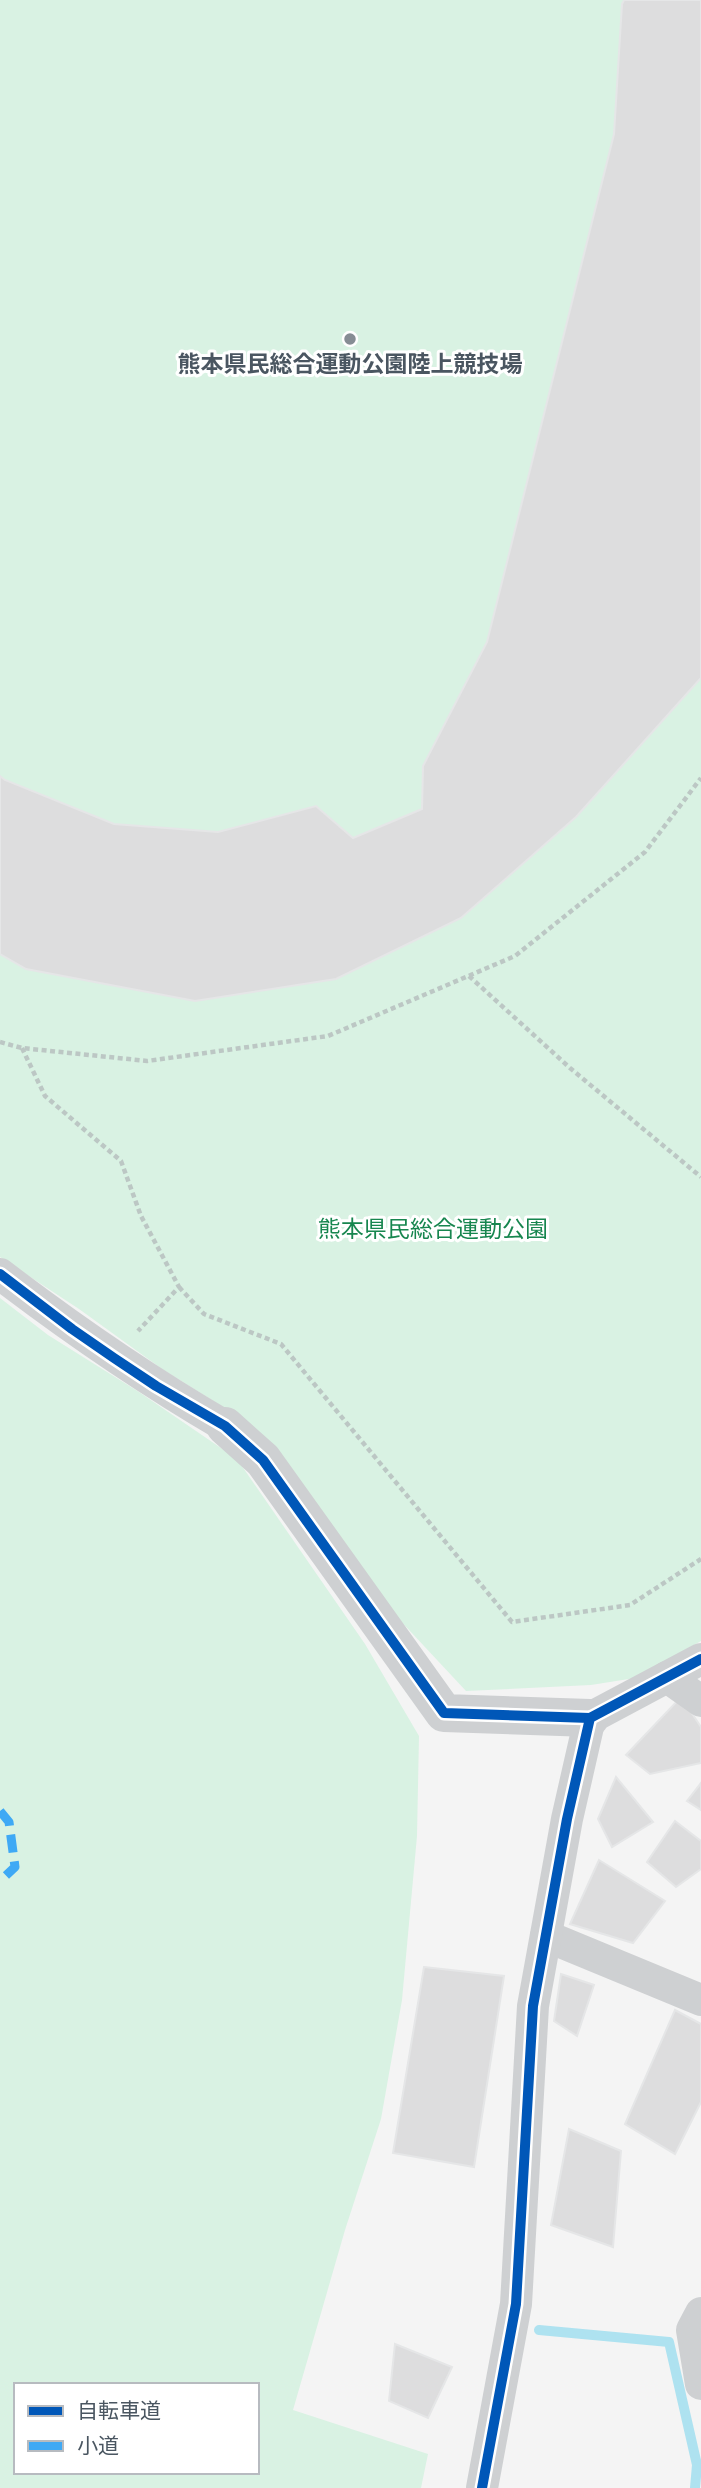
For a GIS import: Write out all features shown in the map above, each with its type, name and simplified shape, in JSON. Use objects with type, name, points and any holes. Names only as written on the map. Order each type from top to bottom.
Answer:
[{"type":"street","points":[[0,1274],[114,1358],[225,1426],[263,1460],[444,1713],[590,1718],[701,1659]]},
{"type":"street","points":[[667,1677],[701,1701]]},
{"type":"street","points":[[482,2488],[516,2304],[533,2006],[567,1819],[590,1718]]},
{"type":"street","points":[[546,1936],[701,2000]]},
{"type":"street","points":[[701,2313],[692,2330],[701,2384]]},
{"type":"path","points":[[0,1042],[22,1048],[147,1061],[328,1037],[515,956],[645,852],[701,778]]},
{"type":"path","points":[[469,976],[570,1068],[701,1177]]},
{"type":"path","points":[[22,1048],[45,1096],[121,1161],[141,1216],[179,1287],[204,1314],[281,1344],[512,1622],[630,1605],[701,1559]]},
{"type":"path","points":[[114,1358],[179,1287]]},
{"type":"green space","name":"熊本県民総合運動公園陸上競技場","points":[[0,0],[701,0],[701,1641],[635,1678],[591,1685],[466,1691],[396,1616],[231,1412],[162,1369],[79,1309],[0,1257]]},
{"type":"green space","points":[[0,1298],[48,1335],[139,1392],[237,1459],[365,1644],[419,1736],[417,1836],[402,2000],[381,2119],[345,2230],[293,2410],[428,2454],[421,2488],[0,2488]]},
{"type":"building","points":[[624,0],[701,0],[701,678],[576,817],[461,918],[336,979],[195,1001],[26,969],[0,954],[0,776],[114,824],[218,832],[316,806],[353,838],[422,809],[423,766],[487,642],[614,134]]},
{"type":"building","points":[[681,1697],[701,1727],[701,1763],[650,1774],[626,1755]]},
{"type":"building","points":[[616,1777],[653,1822],[612,1847],[598,1819]]},
{"type":"building","points":[[701,1783],[701,1810],[687,1801]]},
{"type":"building","points":[[675,1821],[701,1841],[701,1869],[676,1887],[647,1862]]},
{"type":"building","points":[[599,1860],[665,1901],[633,1943],[570,1924]]},
{"type":"building","points":[[424,1967],[504,1976],[474,2167],[393,2153]]},
{"type":"building","points":[[561,1974],[594,1985],[577,2036],[554,2021]]},
{"type":"building","points":[[675,2010],[701,2024],[701,2102],[675,2154],[625,2124]]},
{"type":"building","points":[[569,2129],[621,2151],[613,2247],[551,2225]]},
{"type":"building","points":[[395,2344],[452,2367],[428,2418],[389,2401]]},
{"type":"waterway","points":[[539,2330],[669,2342],[697,2465],[695,2488]]},
{"type":"marked path","points":[[0,1811],[9,1822],[15,1867],[0,1881]]},
{"type":"cycle path","points":[[0,1274],[114,1358],[225,1426],[263,1460],[444,1713],[590,1718]]},
{"type":"cycle path","points":[[482,2488],[516,2304],[533,2006],[567,1819],[590,1718],[701,1659]]},
{"type":"place","name":"熊本県民総合運動公園陸上競技場","points":[[350,339]]},
{"type":"park label","name":"熊本県民総合運動公園","points":[[433,1229]]}]
